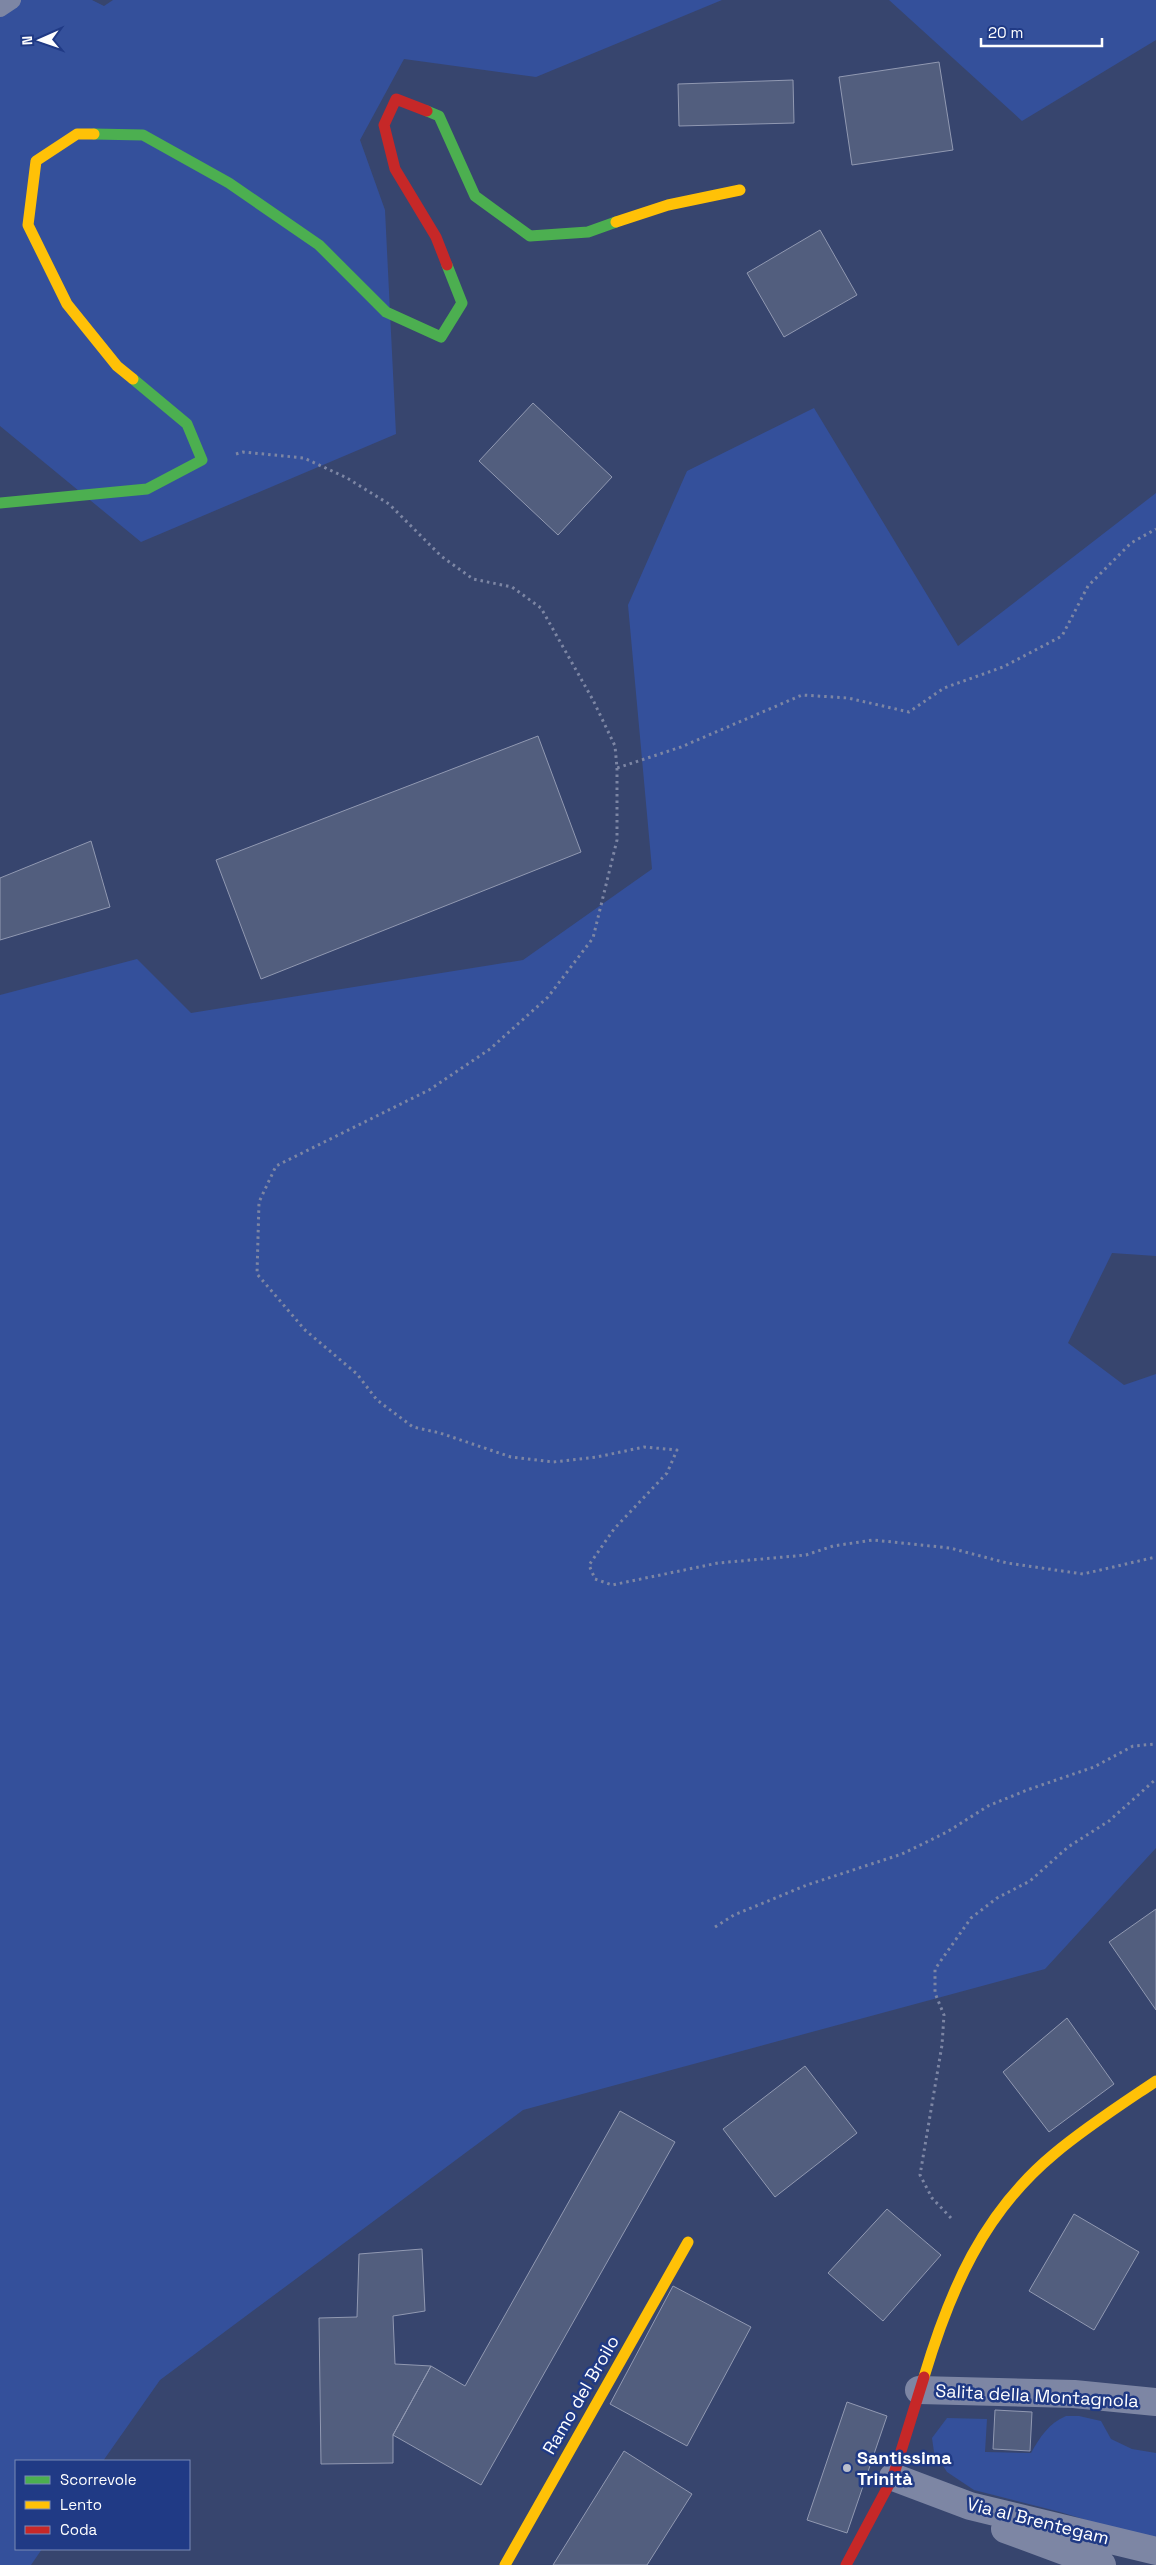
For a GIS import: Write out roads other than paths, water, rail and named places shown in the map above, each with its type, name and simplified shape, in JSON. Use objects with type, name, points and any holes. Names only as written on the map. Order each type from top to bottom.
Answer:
[{"type":"street","points":[[0,503],[17,503],[147,489],[202,460],[187,424],[117,366],[67,304],[28,225],[36,161],[77,134],[143,135],[152,140],[229,183],[320,245],[386,312],[441,337],[462,303],[436,237],[395,169],[384,124],[396,99],[439,116],[475,196],[530,236],[588,232],[668,205],[740,190]]},
{"type":"street","points":[[846,2565],[893,2477],[938,2330],[976,2244],[1009,2198],[1053,2154],[1100,2118],[1156,2081]]},
{"type":"street","name":"Ramo del Broilo","points":[[505,2565],[688,2242]]},
{"type":"street","name":"Salita della Montagnola","points":[[919,2390],[1074,2394],[1156,2402]]},
{"type":"street","name":"Via al Brentegam","points":[[893,2477],[970,2506],[1156,2551]]},
{"type":"street","points":[[970,2506],[1007,2530],[1102,2565]]},
{"type":"lane","points":[[0,8],[12,0]]},
{"type":"place","name":"Santissima Trinità","points":[[847,2468]]}]
